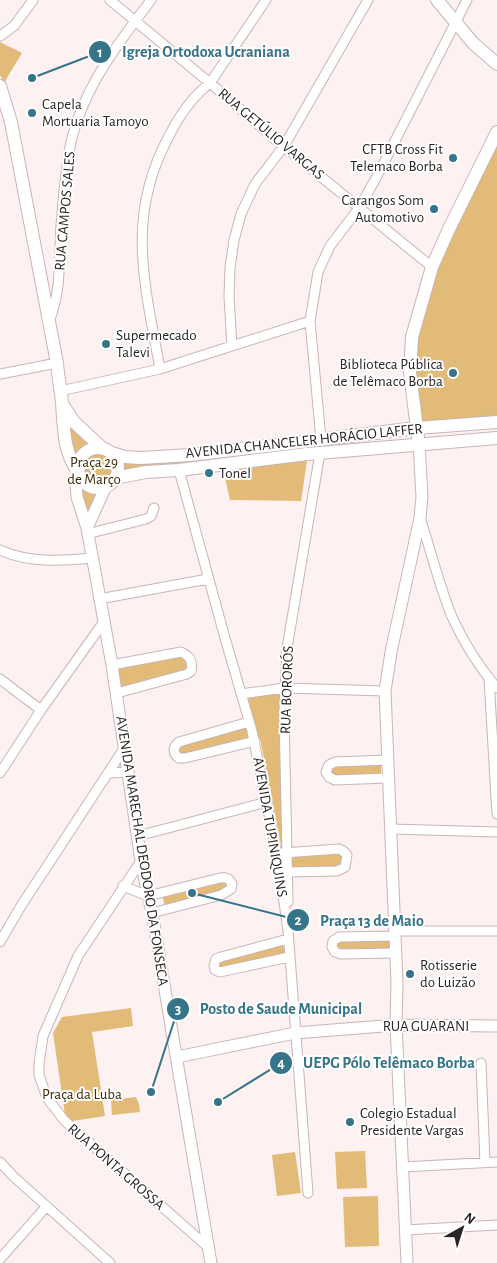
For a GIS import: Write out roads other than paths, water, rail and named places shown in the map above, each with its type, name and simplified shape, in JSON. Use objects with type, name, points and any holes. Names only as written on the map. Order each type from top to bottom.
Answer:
[{"type":"main road","points":[[437,0],[473,43],[497,64]]},
{"type":"main road","name":"AVENIDA MARECHAL DEODORO DA FONSECA","points":[[0,86],[10,122],[57,363],[63,430],[71,461],[78,472]]},
{"type":"main road","points":[[419,444],[410,373],[412,336],[432,267],[497,132]]},
{"type":"main road","name":"AVENIDA MARECHAL DEODORO DA FONSECA","points":[[61,397],[74,422],[107,450]]},
{"type":"main road","name":"AVENIDA CHANCELER HORÁCIO LAFFER","points":[[107,450],[125,457],[141,458],[418,428],[497,422]]},
{"type":"main road","name":"AVENIDA CHANCELER HORÁCIO LAFFER","points":[[111,482],[140,473],[320,453],[497,438]]},
{"type":"main road","points":[[94,448],[107,450],[118,462],[118,473],[111,482],[100,488],[86,485],[78,472],[81,456],[94,448]]},
{"type":"street","points":[[0,36],[14,26],[33,0]]},
{"type":"street","name":"RUA GETÚLIO VARGAS","points":[[110,0],[432,267]]},
{"type":"street","name":"RUA CAMPOS SALES","points":[[49,322],[54,308],[59,278],[65,176],[72,138],[88,94],[110,57],[151,0]]},
{"type":"street","points":[[160,369],[144,282],[141,247],[146,197],[152,173],[173,128],[192,100],[210,83],[266,0]]},
{"type":"street","points":[[232,346],[229,297],[234,240],[241,214],[256,184],[284,146],[368,0]]},
{"type":"street","points":[[321,439],[310,321],[318,272],[330,246],[359,208],[375,180],[467,0]]},
{"type":"street","points":[[61,397],[160,369],[310,321]]},
{"type":"street","points":[[0,374],[57,363]]},
{"type":"street","points":[[407,1263],[396,1025],[385,690],[392,642],[420,518],[422,497],[419,444]]},
{"type":"street","name":"RUA BORORÓS","points":[[288,934],[288,872],[282,853],[284,688],[287,648],[320,453]]},
{"type":"street","name":"AVENIDA TUPINIQUINS","points":[[179,470],[255,742],[268,802],[282,853],[308,1193]]},
{"type":"street","name":"AVENIDA MARECHAL DEODORO DA FONSECA","points":[[78,472],[77,496],[87,531],[117,693],[141,861],[177,1056],[211,1263]]},
{"type":"street","points":[[87,531],[111,482]]},
{"type":"street","points":[[87,531],[146,519],[151,516],[154,508]]},
{"type":"street","points":[[420,518],[453,618],[497,688]]},
{"type":"street","points":[[0,550],[10,555],[35,560],[92,558]]},
{"type":"street","points":[[99,599],[208,579]]},
{"type":"street","points":[[0,773],[41,710],[103,623]]},
{"type":"street","points":[[112,665],[181,652],[191,660],[191,671],[187,674],[117,693]]},
{"type":"street","points":[[489,678],[497,814]]},
{"type":"street","points":[[0,679],[41,710]]},
{"type":"street","points":[[241,694],[284,688],[385,690]]},
{"type":"street","points":[[249,722],[179,742],[174,748],[174,752],[179,758],[185,758],[255,742]]},
{"type":"street","points":[[0,942],[29,893],[125,748]]},
{"type":"street","points":[[388,760],[335,762],[329,765],[326,772],[329,777],[336,780],[388,778]]},
{"type":"street","points":[[110,773],[129,772]]},
{"type":"street","points":[[138,836],[268,802]]},
{"type":"street","points":[[391,828],[497,832]]},
{"type":"street","points":[[282,853],[338,849],[344,851],[346,855],[345,867],[342,870],[288,872]]},
{"type":"street","name":"RUA PONTA GROSSA","points":[[141,861],[78,956],[66,981],[42,1036],[38,1064],[39,1075],[48,1098],[64,1120],[208,1247]]},
{"type":"street","points":[[123,886],[148,896],[220,878],[229,879],[232,884],[231,889],[226,893],[152,913]]},
{"type":"street","points":[[395,953],[341,954],[335,952],[332,947],[333,941],[339,937],[497,931]]},
{"type":"street","points":[[288,934],[216,959],[214,966],[215,970],[220,972],[289,957]]},
{"type":"street","name":"RUA GUARANI","points":[[177,1056],[295,1033],[396,1025],[497,1026]]},
{"type":"street","points":[[481,1062],[485,1163]]},
{"type":"street","points":[[0,1162],[46,1207],[110,1263]]},
{"type":"street","points":[[402,1167],[497,1162]]},
{"type":"street","points":[[0,1259],[46,1207]]},
{"type":"street","points":[[405,1230],[497,1225]]},
{"type":"place","name":"Igreja Ortodoxa Ucraniana","points":[[32,78]]},
{"type":"place","name":"Capela Mortuaria Tamoyo","points":[[32,113]]},
{"type":"place","name":"CFTB Cross Fit Telemaco Borba","points":[[453,158]]},
{"type":"place","name":"Carangos Som Automotivo","points":[[434,209]]},
{"type":"place","name":"Supermecado Talevi","points":[[106,344]]},
{"type":"place","name":"Biblioteca Pública de Telêmaco Borba","points":[[453,373]]},
{"type":"place","name":"Tonel","points":[[209,473]]},
{"type":"place","name":"Praça 13 de Maio","points":[[192,893]]},
{"type":"place","name":"Rotisserie do Luizão","points":[[410,974]]},
{"type":"place","name":"Posto de Saude Municipal","points":[[151,1092]]},
{"type":"place","name":"UEPG Pólo Telêmaco Borba","points":[[218,1102]]},
{"type":"place","name":"Colegio Estadual Presidente Vargas","points":[[350,1122]]},
{"type":"park label","name":"Praça 29 de Março","points":[[94,470]]},
{"type":"park label","name":"Praça da Luba","points":[[82,1094]]}]
